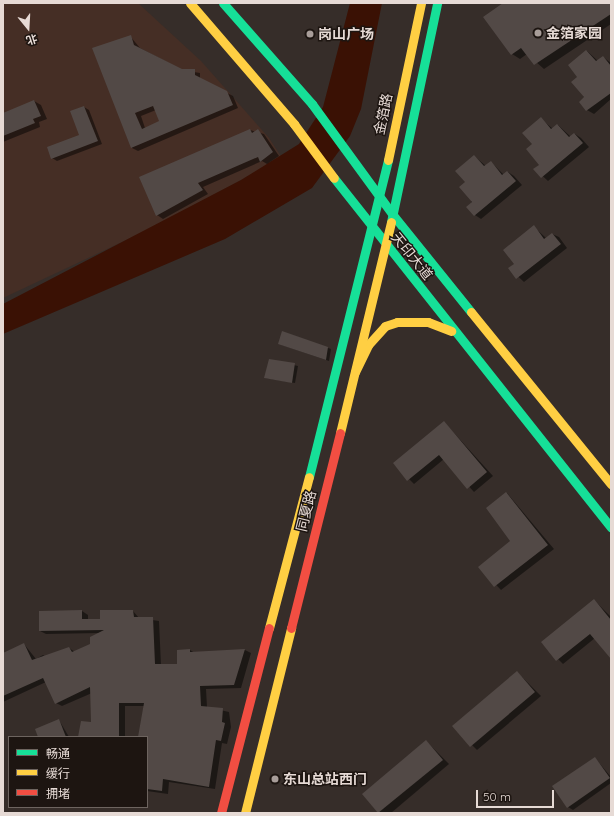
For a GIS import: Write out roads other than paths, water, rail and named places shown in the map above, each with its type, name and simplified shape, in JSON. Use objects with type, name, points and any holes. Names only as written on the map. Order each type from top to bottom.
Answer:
[{"type":"main road","name":"天印大道","points":[[190,3],[294,124],[386,247],[611,528]]},
{"type":"main road","name":"天印大道","points":[[223,3],[312,104],[393,215],[611,484]]},
{"type":"main road","name":"金箔路","points":[[373,230],[421,3]]},
{"type":"main road","points":[[393,215],[437,3]]},
{"type":"main road","name":"同夏路","points":[[245,813],[393,215]]},
{"type":"main road","name":"同夏路","points":[[221,813],[373,230]]},
{"type":"main road","points":[[355,372],[368,345],[386,326],[397,322],[428,322],[455,333]]},
{"type":"place","name":"金箔家园","points":[[538,33]]},
{"type":"place","name":"岗山广场","points":[[310,34]]},
{"type":"place","name":"东山总站西门","points":[[275,779]]}]
